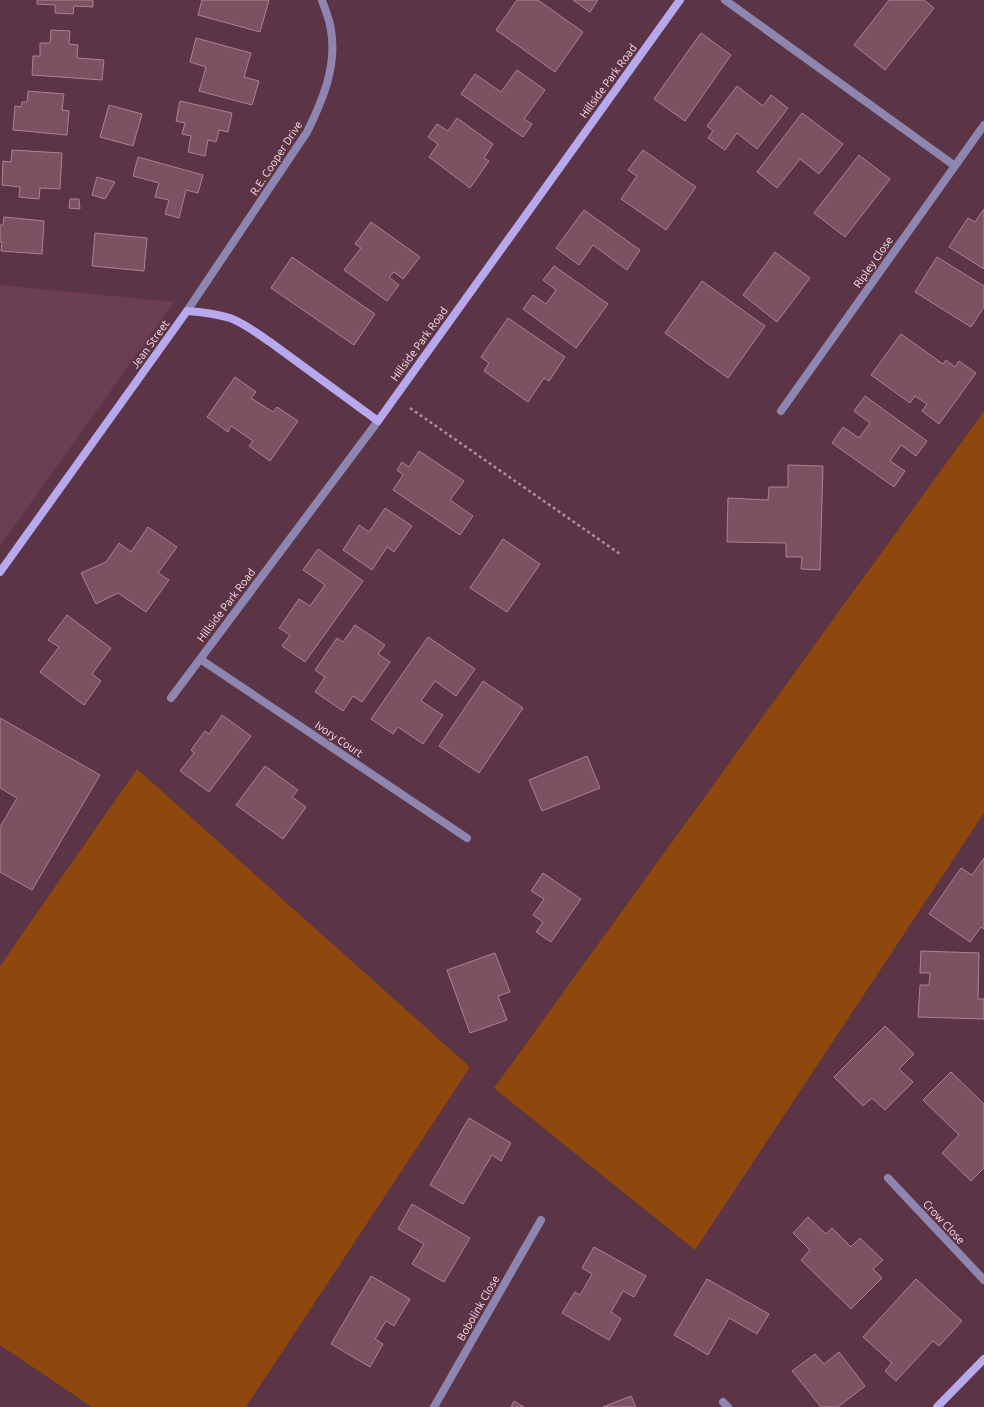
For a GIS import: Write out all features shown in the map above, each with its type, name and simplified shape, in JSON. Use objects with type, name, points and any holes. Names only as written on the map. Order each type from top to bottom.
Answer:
[{"type":"street","name":"R.E. Cooper Drive","points":[[187,311],[307,132],[318,108],[327,86],[330,73],[333,43],[331,28],[322,0]]},
{"type":"street","name":"Hillside Park Road","points":[[171,698],[378,421],[680,0]]},
{"type":"street","points":[[725,0],[955,166]]},
{"type":"street","name":"Ripley Close","points":[[781,411],[984,125]]},
{"type":"street","points":[[187,311],[209,313],[231,319],[252,330],[378,421]]},
{"type":"street","name":"Jean Street","points":[[0,572],[187,311]]},
{"type":"street","name":"Ivory Court","points":[[200,659],[467,838]]},
{"type":"street","name":"Crow Close","points":[[888,1178],[984,1280]]},
{"type":"street","name":"Bobolink Close","points":[[434,1407],[541,1220]]},
{"type":"street","points":[[937,1407],[984,1360]]},
{"type":"path","points":[[394,397],[620,554]]},
{"type":"shaded area","points":[[0,285],[174,302],[0,546]]},
{"type":"shaded area","points":[[984,411],[984,813],[695,1250],[494,1088]]},
{"type":"shaded area","points":[[137,769],[470,1067],[246,1407],[92,1407],[0,1345],[0,966]]},
{"type":"building","points":[[37,0],[93,0],[93,7],[74,6],[73,14],[55,13],[55,5],[37,4]]},
{"type":"building","points":[[202,0],[269,0],[260,32],[198,15]]},
{"type":"building","points":[[517,0],[538,0],[583,32],[555,72],[496,30]]},
{"type":"building","points":[[573,0],[598,0],[590,12]]},
{"type":"building","points":[[889,0],[924,0],[934,8],[885,70],[854,45]]},
{"type":"building","points":[[51,30],[70,31],[69,44],[78,45],[77,58],[104,60],[102,80],[32,75],[33,56],[40,56],[40,43],[50,43]]},
{"type":"building","points":[[701,33],[731,55],[685,121],[654,99]]},
{"type":"building","points":[[196,38],[251,53],[244,77],[259,81],[252,105],[199,91],[206,67],[190,62]]},
{"type":"building","points":[[517,70],[545,90],[524,119],[532,124],[523,137],[461,94],[475,74],[501,92]]},
{"type":"building","points":[[737,86],[763,106],[771,95],[788,108],[757,149],[737,133],[725,150],[708,138],[713,131],[707,126]]},
{"type":"building","points":[[28,91],[64,94],[62,110],[69,111],[67,135],[13,130],[15,106],[21,107],[22,102],[27,102]]},
{"type":"building","points":[[180,101],[232,113],[228,132],[219,130],[216,142],[208,140],[205,156],[188,152],[191,136],[182,134],[185,123],[176,121]]},
{"type":"building","points":[[109,105],[142,114],[133,146],[100,137]]},
{"type":"building","points":[[802,113],[843,144],[819,174],[800,159],[777,188],[757,172]]},
{"type":"building","points":[[457,118],[493,144],[484,158],[489,161],[470,188],[429,157],[438,144],[428,137],[437,124],[448,131]]},
{"type":"building","points":[[12,150],[62,153],[60,189],[40,188],[39,199],[19,197],[20,187],[2,185],[3,161],[11,162]]},
{"type":"building","points":[[643,150],[696,187],[666,230],[621,199],[637,176],[628,170]]},
{"type":"building","points":[[859,155],[890,179],[845,237],[814,213]]},
{"type":"building","points":[[138,157],[203,175],[198,193],[186,190],[179,218],[165,214],[169,200],[155,197],[159,183],[133,176]]},
{"type":"building","points":[[97,177],[115,182],[105,199],[92,195]]},
{"type":"building","points":[[70,199],[79,199],[80,209],[69,208]]},
{"type":"building","points":[[984,209],[984,269],[949,247],[968,218],[975,222]]},
{"type":"building","points":[[584,210],[640,250],[627,270],[593,245],[579,265],[556,248]]},
{"type":"building","points":[[4,217],[44,221],[42,254],[1,251],[2,242],[0,242],[0,225],[3,225]]},
{"type":"building","points":[[371,222],[420,257],[403,279],[394,272],[389,277],[399,285],[387,301],[344,270],[361,248],[355,244]]},
{"type":"building","points":[[95,233],[147,238],[144,271],[92,266]]},
{"type":"building","points":[[775,252],[810,278],[777,322],[743,295]]},
{"type":"building","points":[[292,257],[375,314],[354,345],[271,288]]},
{"type":"building","points":[[937,257],[984,286],[984,307],[971,327],[915,292]]},
{"type":"building","points":[[554,266],[608,304],[576,348],[523,309],[533,295],[546,304],[556,290],[543,280]]},
{"type":"building","points":[[702,281],[765,326],[728,378],[665,333]]},
{"type":"building","points":[[508,318],[565,357],[549,381],[544,378],[528,402],[484,371],[489,363],[481,357]]},
{"type":"building","points":[[901,334],[943,364],[946,360],[955,367],[959,361],[976,373],[939,424],[922,411],[927,404],[915,396],[910,403],[871,375]]},
{"type":"building","points":[[235,377],[256,392],[251,398],[273,412],[277,407],[298,421],[270,461],[249,446],[253,441],[231,426],[228,432],[207,417]]},
{"type":"building","points":[[865,396],[927,441],[916,456],[901,445],[890,461],[905,471],[894,487],[832,443],[843,427],[859,438],[870,423],[854,411]]},
{"type":"building","points":[[419,451],[464,481],[450,500],[473,516],[460,535],[393,490],[403,475],[397,470],[402,462],[409,467]]},
{"type":"building","points":[[788,465],[823,466],[820,570],[801,569],[802,557],[786,557],[786,543],[727,542],[728,498],[768,500],[769,487],[788,487]]},
{"type":"building","points":[[385,508],[412,526],[394,552],[387,547],[372,570],[343,550],[359,525],[369,532]]},
{"type":"building","points":[[148,527],[177,547],[158,573],[169,580],[146,612],[118,593],[96,604],[81,573],[106,562],[119,543],[131,552]]},
{"type":"building","points":[[503,539],[540,564],[507,612],[470,588]]},
{"type":"building","points":[[318,549],[363,581],[305,662],[282,646],[290,635],[279,628],[299,599],[310,606],[325,585],[303,570]]},
{"type":"building","points":[[67,615],[111,648],[92,674],[101,681],[84,705],[40,672],[59,647],[48,640]]},
{"type":"building","points":[[355,625],[385,645],[378,654],[390,662],[362,702],[353,696],[343,711],[315,692],[325,677],[315,670],[337,638],[343,642]]},
{"type":"building","points":[[428,637],[475,669],[456,696],[435,681],[421,701],[443,715],[423,744],[398,727],[393,734],[371,719]]},
{"type":"building","points":[[483,681],[523,708],[479,773],[439,746]]},
{"type":"building","points":[[222,715],[251,736],[209,792],[180,771],[194,753],[191,750],[205,731],[209,734]]},
{"type":"building","points":[[0,718],[100,775],[32,890],[0,872],[0,827],[17,798],[0,788]]},
{"type":"building","points":[[587,756],[600,788],[542,811],[529,780]]},
{"type":"building","points":[[265,766],[298,790],[292,797],[306,807],[283,839],[236,805]]},
{"type":"building","points":[[984,858],[984,929],[981,927],[970,942],[929,914],[961,868],[972,875]]},
{"type":"building","points":[[543,873],[581,899],[551,942],[536,932],[543,922],[533,915],[544,899],[531,891]]},
{"type":"building","points":[[921,951],[979,953],[978,999],[984,999],[984,1019],[918,1017],[920,985],[929,985],[930,973],[920,973]]},
{"type":"building","points":[[495,953],[510,992],[498,996],[507,1020],[470,1033],[447,970]]},
{"type":"building","points":[[885,1026],[914,1054],[899,1069],[913,1082],[885,1110],[872,1098],[863,1106],[834,1077]]},
{"type":"building","points":[[951,1072],[984,1104],[984,1168],[971,1181],[942,1153],[959,1135],[923,1100]]},
{"type":"building","points":[[469,1118],[511,1143],[501,1161],[492,1155],[463,1204],[430,1185]]},
{"type":"building","points":[[412,1204],[470,1238],[444,1282],[412,1264],[424,1244],[398,1229]]},
{"type":"building","points":[[808,1217],[826,1234],[832,1228],[851,1247],[860,1238],[883,1260],[873,1269],[882,1278],[851,1309],[801,1260],[810,1250],[793,1233]]},
{"type":"building","points":[[594,1247],[646,1276],[634,1297],[623,1291],[611,1312],[621,1319],[609,1340],[562,1313],[575,1292],[580,1295],[592,1274],[582,1268]]},
{"type":"building","points":[[371,1276],[410,1299],[394,1326],[386,1321],[375,1339],[383,1344],[370,1367],[331,1344]]},
{"type":"building","points":[[707,1279],[769,1314],[757,1334],[729,1318],[708,1355],[674,1335]]},
{"type":"building","points":[[916,1279],[962,1321],[939,1346],[933,1341],[896,1381],[885,1371],[892,1363],[863,1337]]},
{"type":"building","points":[[839,1352],[865,1386],[838,1407],[821,1407],[792,1371],[815,1354],[824,1364]]},
{"type":"building","points":[[631,1396],[636,1407],[603,1407]]},
{"type":"building","points":[[514,1401],[524,1407],[511,1407]]}]
